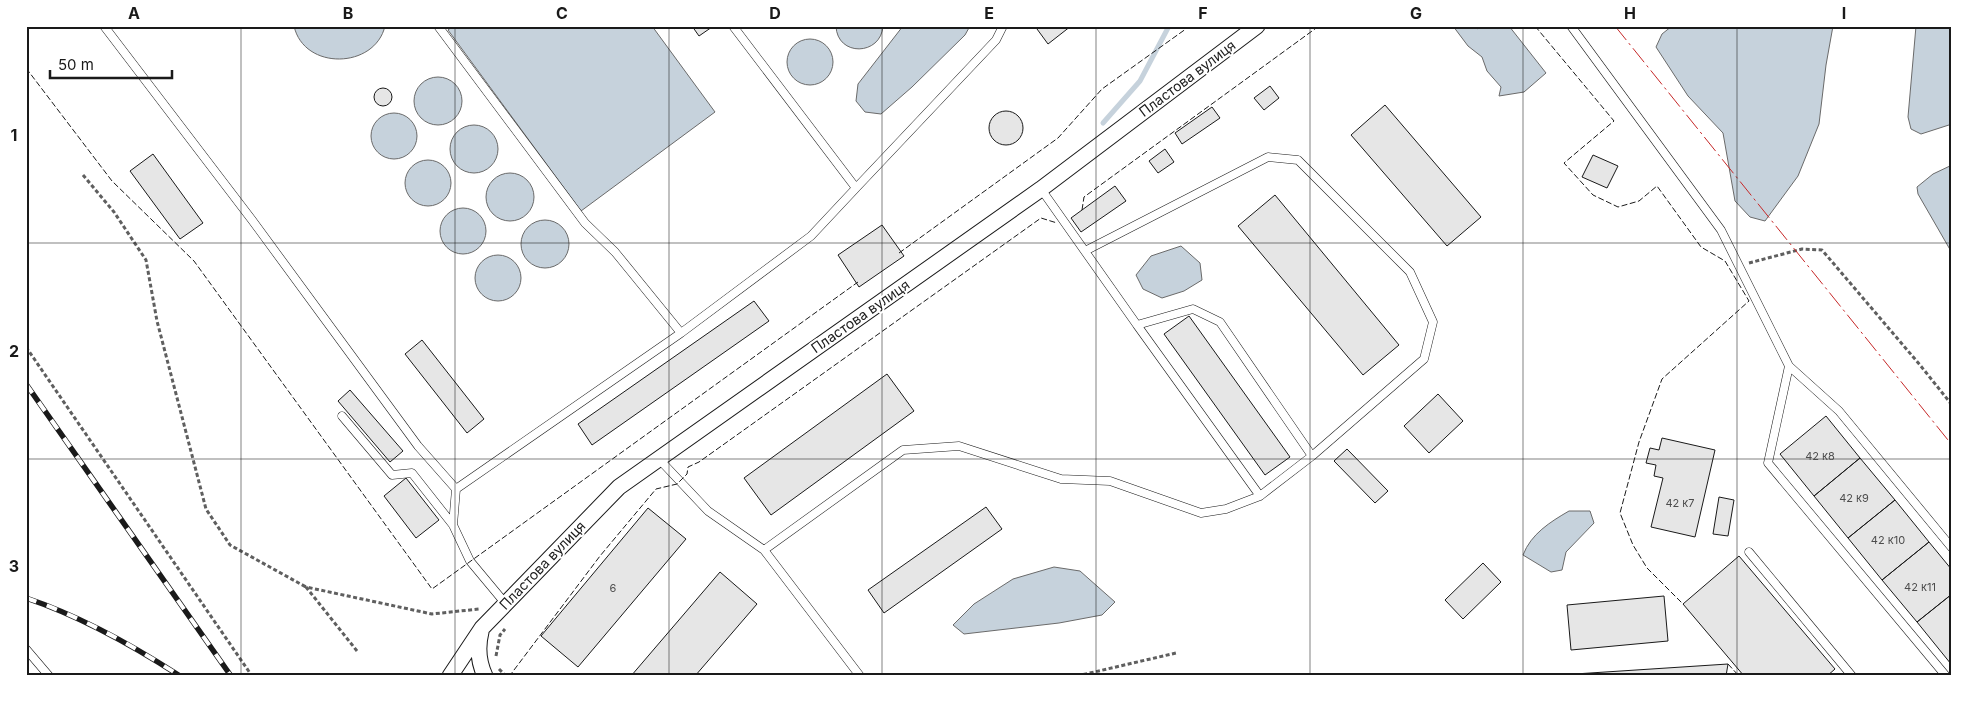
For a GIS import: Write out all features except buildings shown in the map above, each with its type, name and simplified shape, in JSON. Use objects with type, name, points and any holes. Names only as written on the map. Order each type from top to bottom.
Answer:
[{"type":"street","name":"Пластова вулиця","points":[[450,676],[482,628],[505,602],[619,487],[1041,189],[1257,26]]},
{"type":"street","points":[[482,628],[478,646],[480,664],[485,676]]},
{"type":"lane","points":[[104,26],[252,220],[412,438],[456,489],[453,525]]},
{"type":"lane","points":[[438,26],[585,223],[615,252],[680,333]]},
{"type":"lane","points":[[733,26],[856,188]]},
{"type":"lane","points":[[456,489],[680,333],[811,236],[996,40],[1003,26]]},
{"type":"lane","points":[[1571,26],[1722,230],[1789,366],[1839,411],[1952,548]]},
{"type":"lane","points":[[764,550],[903,450],[959,446],[1061,479],[1110,481],[1201,513],[1226,509],[1260,496],[1312,456],[1424,359],[1433,322],[1410,272],[1298,160],[1268,157],[1085,251]]},
{"type":"lane","points":[[1041,189],[1260,496]]},
{"type":"lane","points":[[1137,324],[1193,309],[1220,322],[1312,456]]},
{"type":"lane","points":[[1789,366],[1768,463],[1946,676]]},
{"type":"lane","points":[[342,416],[392,475],[412,473],[453,525],[470,561],[505,602]]},
{"type":"lane","points":[[658,458],[708,511],[764,550],[860,676]]},
{"type":"lane","points":[[1749,552],[1852,676]]},
{"type":"lane","points":[[26,649],[48,676]]},
{"type":"path","points":[[84,175],[114,212],[146,260],[157,321],[206,509],[230,544],[306,587],[432,614],[482,609]]},
{"type":"path","points":[[1739,266],[1802,249],[1822,250],[1952,405]]},
{"type":"path","points":[[26,347],[252,676]]},
{"type":"path","points":[[306,587],[356,651]]},
{"type":"path","points":[[505,628],[500,635],[496,657],[498,668],[506,676]]},
{"type":"path","points":[[1077,676],[1176,653]]},
{"type":"shaded area","points":[[294,26],[385,26],[379,40],[368,50],[354,57],[339,59],[325,57],[311,51],[300,41]]},
{"type":"shaded area","points":[[453,26],[652,26],[715,112],[581,211],[448,30]]},
{"type":"shaded area","points":[[836,26],[883,26],[880,36],[875,43],[859,49],[851,48],[843,43],[838,36]]},
{"type":"shaded area","points":[[903,26],[970,26],[965,35],[912,87],[881,114],[865,112],[856,101],[858,84]]},
{"type":"shaded area","points":[[1453,26],[1474,26],[1478,29],[1480,26],[1509,26],[1546,73],[1524,92],[1499,96],[1501,87],[1487,71],[1482,57],[1468,46]]},
{"type":"shaded area","points":[[1672,26],[1833,26],[1819,124],[1798,176],[1765,221],[1750,217],[1735,201],[1723,133],[1688,96],[1656,47],[1662,34]]},
{"type":"shaded area","points":[[1916,26],[1952,26],[1952,124],[1921,134],[1911,129],[1908,117]]},
{"type":"shaded area","points":[[805,39],[815,39],[829,49],[833,62],[829,75],[823,81],[815,85],[805,85],[791,75],[787,67],[787,57],[797,43]]},
{"type":"shaded area","points":[[438,77],[447,79],[455,84],[460,92],[462,101],[460,110],[455,118],[447,123],[438,125],[429,123],[421,118],[416,110],[414,101],[416,92],[421,84],[429,79]]},
{"type":"shaded area","points":[[389,113],[399,113],[413,123],[417,136],[413,149],[407,155],[399,159],[389,159],[375,149],[371,141],[371,131],[381,117]]},
{"type":"shaded area","points":[[474,125],[483,127],[491,132],[496,140],[498,149],[496,158],[491,166],[483,171],[474,173],[465,171],[457,166],[452,158],[450,149],[452,140],[457,132],[465,127]]},
{"type":"shaded area","points":[[423,160],[433,160],[447,170],[451,183],[447,196],[441,202],[433,206],[423,206],[409,196],[405,188],[405,178],[415,164]]},
{"type":"shaded area","points":[[1952,165],[1952,253],[1918,194],[1917,187],[1933,174]]},
{"type":"shaded area","points":[[510,173],[519,175],[527,180],[532,188],[534,197],[532,206],[527,214],[519,219],[510,221],[501,219],[493,214],[488,206],[486,197],[488,188],[493,180],[501,175]]},
{"type":"shaded area","points":[[458,208],[468,208],[482,218],[486,231],[482,244],[476,250],[468,254],[458,254],[444,244],[440,236],[440,226],[450,212]]},
{"type":"shaded area","points":[[545,220],[554,222],[562,227],[567,235],[569,244],[567,253],[562,261],[554,266],[545,268],[536,266],[528,261],[523,253],[521,244],[523,235],[528,227],[536,222]]},
{"type":"shaded area","points":[[1181,246],[1200,263],[1202,280],[1184,291],[1162,298],[1143,289],[1136,275],[1151,256]]},
{"type":"shaded area","points":[[493,255],[503,255],[517,265],[521,278],[517,291],[511,297],[503,301],[493,301],[479,291],[475,283],[475,273],[485,259]]},
{"type":"shaded area","points":[[1569,511],[1590,511],[1594,523],[1566,552],[1562,570],[1551,572],[1523,555],[1536,535],[1548,524]]},
{"type":"shaded area","points":[[1054,567],[1080,571],[1115,602],[1102,615],[1059,623],[964,634],[953,625],[974,604],[1013,579]]},
{"type":"waterway","points":[[1103,123],[1140,81],[1169,26]]},
{"type":"railway","points":[[26,384],[231,676]]},
{"type":"railway","points":[[26,598],[86,622],[143,653],[180,676]]},
{"type":"fence","points":[[899,253],[1058,138],[1102,89],[1190,26]]},
{"type":"fence","points":[[1082,210],[1084,197],[1319,26]]},
{"type":"fence","points":[[1535,26],[1614,121],[1564,163],[1593,195],[1618,207],[1639,201],[1657,186],[1701,247],[1725,261],[1749,301],[1662,379],[1639,442],[1620,513],[1633,545],[1647,568],[1683,604]]},
{"type":"fence","points":[[26,68],[112,181],[194,261],[432,589],[858,282]]},
{"type":"fence","points":[[514,676],[511,674],[600,556],[656,489],[677,484],[687,474],[688,467],[699,462],[1041,218],[1057,223]]},
{"type":"fence","points":[[1728,664],[1739,676]]},
{"type":"power","points":[[1615,26],[1952,445]]}]
